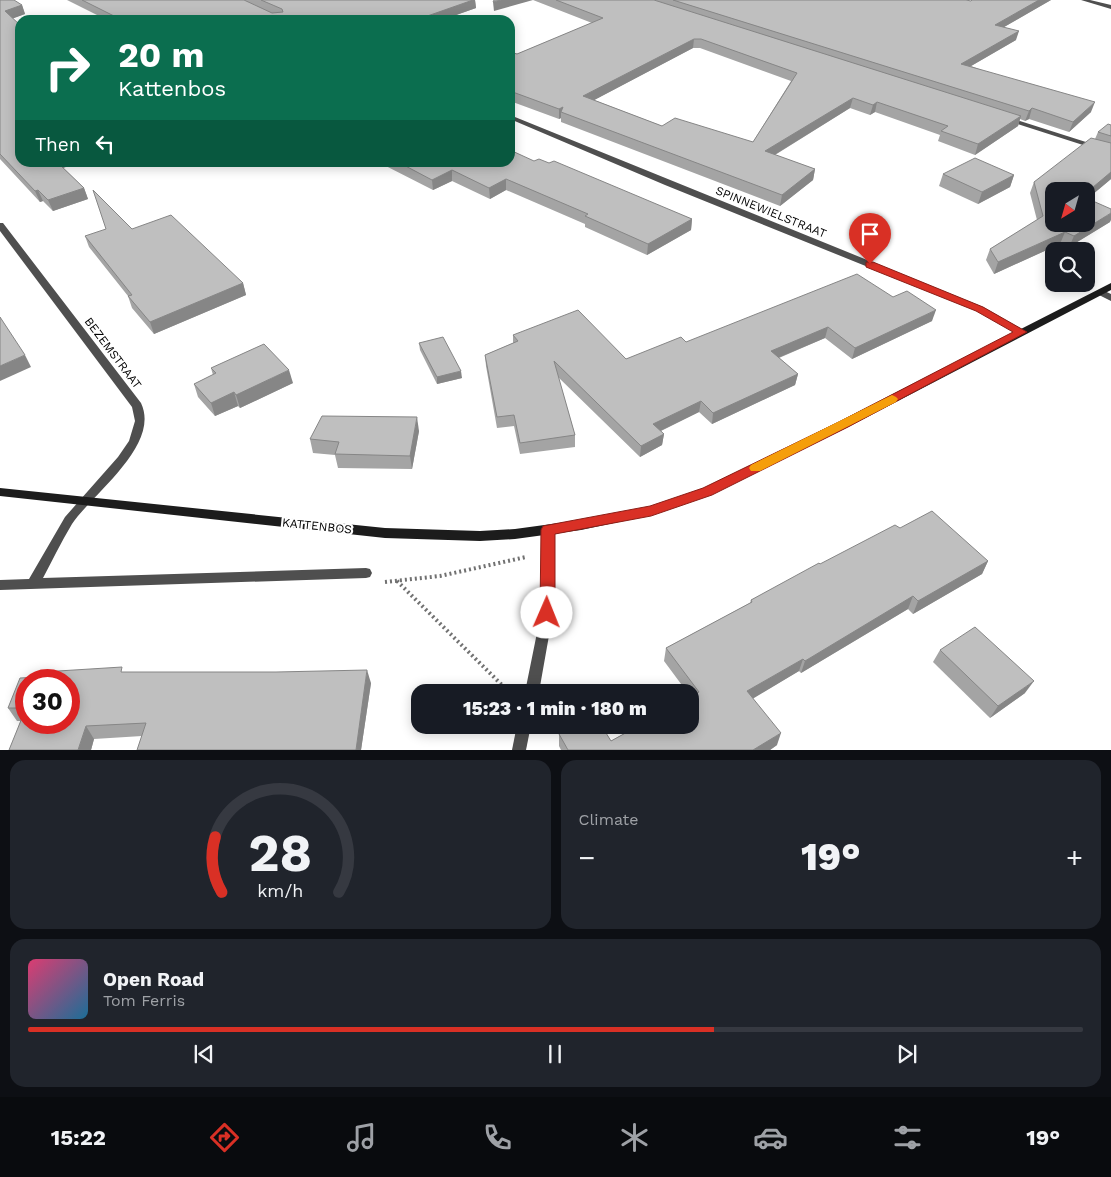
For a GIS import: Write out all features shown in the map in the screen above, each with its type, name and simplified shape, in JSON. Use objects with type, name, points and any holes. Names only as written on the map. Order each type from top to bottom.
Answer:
[{"type":"main road","name":"KATTENBOS","points":[[0,492],[385,533],[480,536],[548,530],[651,511],[708,491],[844,424],[1111,286]]},
{"type":"street","points":[[1084,0],[1111,7]]},
{"type":"street","points":[[995,115],[1111,152]]},
{"type":"street","name":"SPINNEWIELSTRAAT","points":[[515,119],[677,187],[980,309],[1022,332]]},
{"type":"street","name":"BEZEMSTRAAT","points":[[0,225],[137,406],[140,420],[134,441],[122,460],[86,502]]},
{"type":"street","points":[[1100,292],[1111,298]]},
{"type":"street","points":[[33,584],[68,520],[86,502]]},
{"type":"street","points":[[534,684],[547,613],[548,530]]},
{"type":"street","points":[[0,585],[366,573]]},
{"type":"street","points":[[519,750],[522,734]]},
{"type":"path","points":[[397,581],[502,684]]},
{"type":"building","points":[[0,0],[14,0],[22,5],[5,11],[15,20],[15,167],[62,167],[84,188],[48,200],[38,190],[35,191],[0,154]]},
{"type":"building","points":[[82,0],[244,0],[272,13],[283,12],[282,9],[261,0],[473,0],[430,15],[112,15]]},
{"type":"building","points":[[556,0],[654,0],[1021,116],[978,144],[941,131],[948,126],[877,102],[873,105],[853,98],[765,151],[815,169],[782,195],[561,112],[563,107],[559,109],[515,93],[515,53],[603,18]],"holes":[[[694,39],[701,39],[797,73],[753,142],[675,118],[662,126],[583,96]]]},
{"type":"building","points":[[673,0],[1039,0],[995,25],[1019,31],[961,64],[1095,102],[1073,122],[1032,108],[1029,111]]},
{"type":"building","points":[[1108,124],[1111,125],[1111,136],[1098,132]]},
{"type":"building","points":[[1091,138],[1111,143],[1111,172],[1095,185],[1095,182],[1045,182],[1045,232],[1065,232],[998,262],[990,249],[1043,216],[1034,182]]},
{"type":"building","points":[[515,152],[534,161],[539,159],[549,163],[554,161],[692,219],[648,244],[585,216],[588,214],[506,179],[489,188],[452,170],[432,180],[407,167],[515,167]]},
{"type":"building","points":[[975,158],[1014,175],[982,192],[943,174]]},
{"type":"building","points":[[93,190],[132,229],[171,215],[243,283],[150,322],[128,296],[132,295],[85,236],[106,229]]},
{"type":"building","points":[[1095,202],[1111,209],[1111,213],[1095,223]]},
{"type":"building","points":[[1065,232],[1080,232],[1074,236]]},
{"type":"building","points":[[857,274],[893,297],[907,291],[936,310],[855,348],[828,327],[771,351],[798,374],[713,413],[701,401],[653,424],[664,434],[641,446],[554,361],[575,435],[520,443],[514,415],[497,417],[485,355],[518,341],[513,335],[578,310],[626,359],[681,337],[686,342]]},
{"type":"building","points":[[0,317],[25,355],[0,366]]},
{"type":"building","points":[[443,337],[461,371],[437,377],[419,343]]},
{"type":"building","points":[[264,344],[289,370],[236,395],[234,392],[211,403],[194,384],[216,373],[211,368]]},
{"type":"building","points":[[322,416],[417,417],[410,456],[335,454],[339,442],[310,439]]},
{"type":"building","points":[[932,511],[988,561],[918,601],[913,596],[805,661],[803,659],[747,691],[781,733],[753,750],[568,750],[559,734],[607,734],[611,741],[624,734],[699,734],[699,684],[693,684],[666,648],[752,602],[751,600],[819,563],[895,525],[900,528]]},
{"type":"building","points":[[975,627],[1034,681],[998,706],[940,650]]},
{"type":"building","points":[[122,667],[121,672],[367,670],[356,750],[137,750],[146,723],[86,726],[78,750],[9,750],[15,734],[80,734],[80,670]]},
{"type":"building","points":[[15,690],[15,708],[8,708]]},
{"type":"slow traffic","points":[[755,468],[892,399]]},
{"type":"route","points":[[547,613],[548,530],[581,526],[651,511],[708,491],[844,424],[1022,332],[980,309],[870,264]]}]
